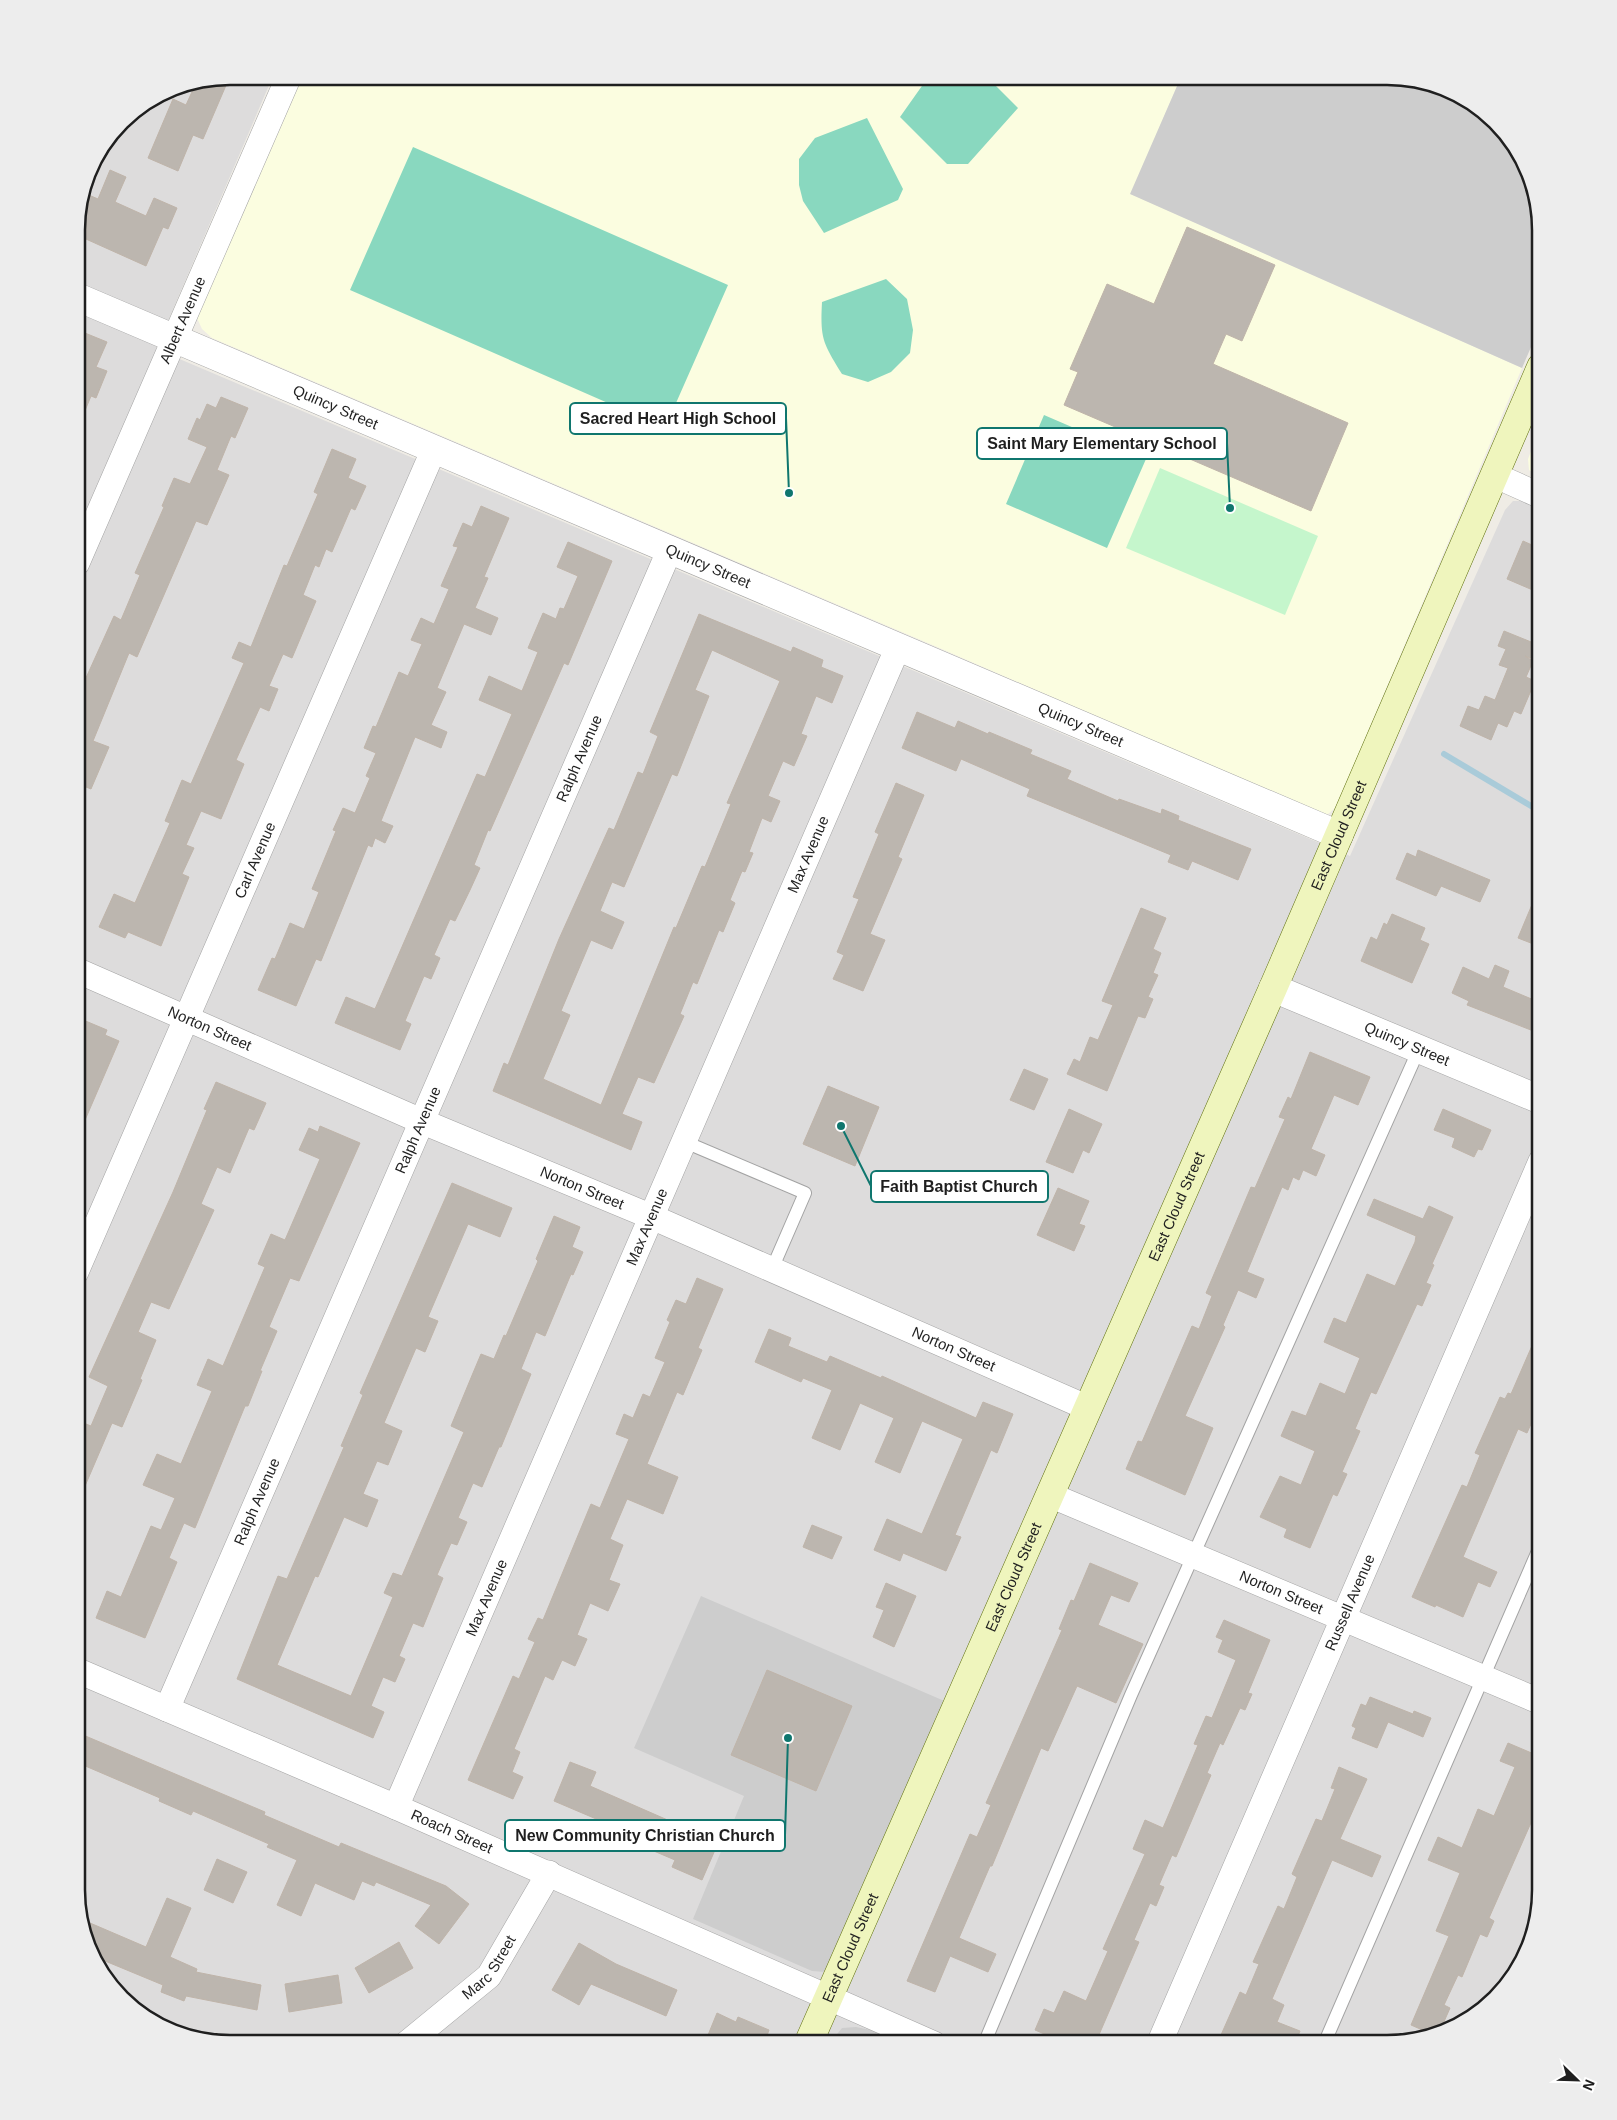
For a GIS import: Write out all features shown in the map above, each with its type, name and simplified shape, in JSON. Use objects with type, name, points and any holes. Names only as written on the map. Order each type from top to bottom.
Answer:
[{"type":"main road","name":"East Cloud Street","points":[[812,2035],[1274,988],[1532,387]]},
{"type":"street","name":"Albert Avenue","points":[[85,543],[176,339],[285,85]]},
{"type":"street","name":"Quincy Street","points":[[85,300],[1339,835]]},
{"type":"street","name":"Carl Avenue","points":[[85,1251],[434,449]]},
{"type":"street","points":[[1494,475],[1532,492]]},
{"type":"street","name":"Ralph Avenue","points":[[167,1709],[670,550]]},
{"type":"street","name":"Max Avenue","points":[[396,1807],[898,647]]},
{"type":"street","name":"Norton Street","points":[[85,974],[421,1121],[652,1217],[1088,1408]]},
{"type":"street","name":"Quincy Street","points":[[1274,988],[1532,1096]]},
{"type":"street","name":"Russell Avenue","points":[[1163,2035],[1532,1182]]},
{"type":"street","name":"Norton Street","points":[[1050,1495],[1532,1698]]},
{"type":"street","name":"Roach Street","points":[[85,1674],[396,1807],[913,2035]]},
{"type":"street","name":"Marc Street","points":[[417,2035],[489,1976],[549,1874]]},
{"type":"lane","points":[[988,2035],[1131,1695],[1419,1049]]},
{"type":"lane","points":[[685,1142],[805,1193],[772,1269]]},
{"type":"lane","points":[[1328,2035],[1532,1565]]},
{"type":"shaded area","points":[[269,85],[156,349],[1350,856],[1505,510],[1513,501],[1523,501],[1532,504],[1532,1890],[1531,1909],[1521,1946],[1513,1963],[1490,1993],[1468,2011],[1434,2027],[1406,2034],[1387,2035],[230,2035],[211,2034],[174,2024],[157,2016],[127,1993],[109,1971],[96,1946],[86,1909],[85,1890],[85,220],[90,192],[96,174],[109,149],[121,134],[134,121],[157,104],[192,90],[211,86]]},
{"type":"shaded area","points":[[298,85],[1178,85],[1131,194],[1522,368],[1336,807],[1327,815],[212,338],[202,329],[197,318],[201,305]]},
{"type":"shaded area","points":[[1178,85],[1397,85],[1425,90],[1443,96],[1460,104],[1490,127],[1508,149],[1524,183],[1531,211],[1532,230],[1532,345],[1522,368],[1130,194]]},
{"type":"shaded area","points":[[1532,449],[1532,472],[1529,470],[1528,459]]},
{"type":"shaded area","points":[[701,1596],[949,1703],[825,1972],[812,1971],[693,1919],[744,1796],[634,1748]]},
{"type":"shaded area","points":[[856,2027],[871,2030],[882,2035],[836,2035],[842,2028]]},
{"type":"green space","points":[[923,85],[995,85],[1018,108],[968,164],[947,164],[900,117]]},
{"type":"green space","points":[[867,118],[903,189],[898,200],[824,233],[803,201],[799,185],[799,159],[815,138]]},
{"type":"green space","points":[[413,147],[728,285],[665,428],[350,290]]},
{"type":"green space","points":[[886,279],[907,299],[913,330],[910,353],[891,372],[868,382],[842,374],[827,347],[822,333],[822,302]]},
{"type":"green space","points":[[1044,415],[1146,459],[1107,548],[1006,504]]},
{"type":"green space","points":[[1160,468],[1318,536],[1285,615],[1126,548]]},
{"type":"building","points":[[226,85],[203,139],[193,135],[178,171],[148,158],[173,99],[186,105],[193,90]]},
{"type":"building","points":[[110,170],[126,177],[115,202],[146,216],[154,198],[177,208],[168,229],[163,227],[146,266],[85,239],[85,220],[89,195],[98,199]]},
{"type":"building","points":[[1187,227],[1275,265],[1242,341],[1226,334],[1213,364],[1348,423],[1311,511],[1064,405],[1078,372],[1070,369],[1107,284],[1154,304]]},
{"type":"building","points":[[85,333],[107,342],[96,367],[107,371],[96,398],[91,396],[85,411]]},
{"type":"building","points":[[221,397],[248,408],[235,438],[231,436],[217,470],[229,475],[207,525],[196,521],[137,657],[129,653],[93,741],[109,747],[91,789],[85,787],[85,680],[114,616],[121,620],[140,575],[135,573],[164,507],[162,506],[174,478],[190,484],[207,447],[188,439],[197,418],[200,420],[207,404],[216,408]]},
{"type":"building","points":[[332,449],[356,459],[348,478],[366,486],[355,510],[351,508],[332,552],[326,549],[319,567],[315,565],[303,595],[316,601],[292,658],[283,654],[269,686],[278,689],[269,711],[260,707],[236,760],[244,764],[221,819],[201,811],[186,845],[194,848],[182,874],[189,877],[161,946],[128,932],[125,938],[99,927],[114,894],[135,903],[170,823],[165,821],[182,780],[191,784],[244,663],[232,658],[239,642],[251,647],[284,565],[287,566],[318,494],[314,492]]},
{"type":"building","points":[[481,506],[509,518],[484,577],[488,578],[475,608],[498,618],[491,635],[464,624],[437,688],[446,692],[431,725],[447,732],[441,748],[415,737],[381,821],[393,826],[385,843],[375,838],[372,847],[368,845],[321,961],[316,959],[296,1006],[258,990],[272,958],[275,959],[290,923],[304,929],[319,892],[312,889],[336,831],[333,830],[343,808],[355,813],[370,778],[366,776],[376,753],[364,748],[373,726],[376,727],[399,672],[408,676],[422,644],[411,640],[421,618],[434,624],[449,589],[441,586],[458,547],[453,546],[463,523],[472,527]]},
{"type":"building","points":[[1523,541],[1532,545],[1532,590],[1507,579]]},
{"type":"building","points":[[568,542],[612,561],[568,665],[564,663],[490,831],[488,830],[474,865],[480,868],[455,921],[450,919],[434,955],[440,958],[431,979],[424,976],[405,1021],[411,1024],[400,1050],[335,1023],[346,997],[375,1009],[477,774],[485,777],[512,714],[479,700],[489,676],[522,691],[538,652],[528,648],[543,613],[556,619],[560,608],[564,609],[578,576],[557,567]]},
{"type":"building","points":[[699,614],[791,652],[793,647],[823,660],[821,667],[843,676],[832,703],[816,696],[801,734],[807,736],[794,766],[783,761],[768,796],[780,801],[771,822],[762,818],[749,852],[753,853],[745,872],[742,871],[730,900],[735,903],[723,932],[719,930],[697,984],[693,982],[680,1014],[684,1016],[654,1083],[638,1077],[622,1114],[642,1122],[631,1150],[493,1091],[504,1063],[508,1065],[559,939],[609,828],[614,830],[638,772],[643,774],[658,736],[650,732]],"holes":[[[712,650],[780,681],[727,803],[731,804],[705,867],[702,866],[676,928],[674,927],[601,1105],[543,1079],[570,1015],[561,1011],[591,940],[612,949],[624,922],[600,911],[612,882],[624,887],[672,774],[677,776],[709,696],[695,690]]]},
{"type":"building","points":[[1504,631],[1532,642],[1532,659],[1525,656],[1532,660],[1526,677],[1532,680],[1532,688],[1521,714],[1514,711],[1507,727],[1498,723],[1491,740],[1460,726],[1468,706],[1479,710],[1485,696],[1495,700],[1508,668],[1499,665],[1506,649],[1498,646]]},
{"type":"building","points":[[917,712],[955,728],[958,721],[988,734],[989,732],[1032,750],[1030,754],[1071,771],[1067,779],[1118,801],[1119,799],[1161,814],[1162,809],[1179,816],[1178,820],[1251,849],[1238,880],[1192,861],[1188,870],[1168,862],[1171,855],[1027,796],[1030,789],[961,759],[956,771],[902,748]]},
{"type":"building","points":[[896,783],[924,795],[898,857],[902,859],[870,934],[885,940],[863,991],[833,979],[844,955],[837,952],[859,899],[853,897],[879,834],[875,832]]},
{"type":"building","points":[[1418,850],[1490,880],[1480,902],[1441,886],[1436,896],[1396,879],[1407,853],[1416,857]]},
{"type":"building","points":[[1532,905],[1532,943],[1518,938]]},
{"type":"building","points":[[1141,908],[1166,918],[1153,949],[1161,953],[1153,973],[1158,975],[1148,997],[1153,999],[1145,1018],[1138,1016],[1107,1091],[1067,1074],[1074,1059],[1080,1062],[1090,1037],[1098,1040],[1113,1005],[1102,1001]]},
{"type":"building","points":[[1392,914],[1425,928],[1420,940],[1429,944],[1412,983],[1361,961],[1371,937],[1377,940],[1384,923],[1387,925]]},
{"type":"building","points":[[1495,965],[1509,971],[1503,987],[1532,999],[1532,1030],[1467,1005],[1469,1001],[1452,993],[1463,967],[1489,979]]},
{"type":"building","points":[[85,1021],[107,1030],[105,1035],[119,1041],[85,1120]]},
{"type":"building","points":[[1310,1052],[1370,1077],[1358,1105],[1334,1095],[1311,1149],[1325,1155],[1316,1176],[1303,1170],[1299,1180],[1293,1177],[1288,1190],[1282,1187],[1247,1272],[1264,1279],[1256,1298],[1238,1290],[1223,1325],[1225,1327],[1185,1416],[1213,1428],[1185,1495],[1126,1469],[1138,1441],[1142,1442],[1192,1326],[1199,1329],[1212,1296],[1206,1293],[1251,1187],[1255,1188],[1285,1119],[1279,1117],[1288,1097],[1291,1099]]},
{"type":"building","points":[[1024,1069],[1048,1079],[1034,1110],[1010,1100]]},
{"type":"building","points":[[216,1082],[266,1103],[254,1130],[249,1128],[230,1173],[217,1167],[201,1204],[214,1210],[169,1309],[151,1302],[138,1332],[156,1340],[140,1379],[142,1380],[122,1427],[112,1423],[85,1486],[85,1424],[91,1426],[108,1386],[89,1377],[173,1192],[207,1110],[204,1109]]},
{"type":"building","points":[[828,1086],[879,1107],[855,1166],[803,1144]]},
{"type":"building","points":[[1069,1109],[1102,1124],[1089,1153],[1083,1150],[1073,1173],[1046,1162]]},
{"type":"building","points":[[1443,1109],[1491,1130],[1482,1150],[1478,1149],[1474,1157],[1452,1147],[1455,1138],[1434,1130]]},
{"type":"building","points":[[320,1126],[360,1143],[299,1281],[290,1278],[269,1327],[277,1331],[248,1406],[245,1406],[195,1528],[184,1523],[169,1558],[177,1562],[145,1638],[96,1618],[107,1591],[121,1597],[151,1526],[161,1530],[175,1498],[143,1485],[157,1454],[181,1464],[212,1391],[197,1385],[208,1359],[223,1366],[265,1267],[258,1264],[271,1234],[285,1240],[320,1159],[299,1150],[309,1128],[318,1132]]},
{"type":"building","points":[[452,1183],[512,1208],[500,1237],[468,1224],[428,1317],[438,1321],[425,1352],[416,1348],[384,1423],[402,1431],[388,1465],[377,1461],[363,1494],[378,1500],[367,1527],[344,1517],[318,1577],[315,1576],[277,1665],[351,1696],[393,1597],[384,1593],[393,1573],[402,1576],[464,1432],[451,1426],[481,1354],[494,1359],[504,1335],[506,1336],[538,1261],[536,1259],[554,1216],[580,1227],[572,1247],[583,1252],[573,1275],[571,1274],[545,1336],[536,1332],[521,1369],[531,1374],[501,1447],[499,1447],[482,1487],[473,1483],[458,1518],[467,1522],[457,1545],[451,1543],[437,1575],[443,1578],[423,1627],[413,1623],[399,1656],[405,1659],[395,1682],[383,1677],[371,1706],[384,1712],[373,1738],[237,1679],[278,1576],[287,1579],[344,1447],[341,1446],[363,1395],[360,1393]]},
{"type":"building","points":[[1058,1188],[1089,1201],[1079,1224],[1085,1226],[1074,1251],[1037,1235]]},
{"type":"building","points":[[1374,1199],[1423,1219],[1429,1206],[1453,1217],[1432,1264],[1434,1265],[1426,1283],[1431,1285],[1422,1306],[1417,1304],[1376,1394],[1371,1392],[1355,1429],[1360,1431],[1342,1472],[1347,1474],[1337,1496],[1333,1494],[1310,1548],[1284,1537],[1287,1529],[1260,1517],[1280,1476],[1301,1485],[1315,1451],[1281,1436],[1292,1411],[1306,1416],[1320,1383],[1345,1394],[1360,1358],[1324,1342],[1334,1318],[1346,1323],[1367,1274],[1395,1286],[1415,1242],[1416,1236],[1367,1215]]},
{"type":"building","points":[[697,1278],[723,1289],[698,1348],[702,1350],[683,1395],[677,1392],[647,1464],[678,1477],[663,1514],[627,1499],[610,1539],[623,1545],[609,1580],[620,1584],[608,1611],[590,1603],[577,1635],[587,1639],[575,1666],[562,1660],[553,1680],[545,1676],[514,1749],[520,1752],[512,1772],[523,1777],[513,1799],[468,1780],[513,1676],[519,1679],[535,1642],[528,1639],[538,1618],[543,1620],[591,1504],[600,1508],[629,1439],[616,1434],[624,1414],[633,1418],[643,1394],[650,1397],[665,1362],[655,1358],[670,1322],[667,1320],[676,1300],[686,1304]]},
{"type":"building","points":[[769,1329],[791,1338],[788,1346],[827,1362],[830,1356],[881,1378],[882,1376],[976,1418],[983,1402],[1013,1414],[997,1453],[991,1450],[955,1535],[961,1537],[946,1571],[903,1553],[900,1561],[874,1550],[887,1519],[922,1534],[963,1439],[922,1421],[900,1473],[875,1462],[894,1418],[860,1403],[840,1450],[812,1438],[832,1390],[803,1378],[801,1382],[755,1362]]},
{"type":"building","points":[[1532,1346],[1532,1422],[1527,1433],[1518,1429],[1463,1557],[1497,1572],[1490,1587],[1478,1582],[1463,1617],[1412,1597],[1462,1485],[1467,1487],[1480,1455],[1475,1453],[1500,1397],[1505,1399],[1508,1393],[1511,1394]]},
{"type":"building","points":[[812,1525],[842,1537],[832,1559],[803,1547]]},
{"type":"building","points":[[1090,1563],[1138,1583],[1129,1602],[1111,1595],[1098,1625],[1143,1644],[1116,1703],[1077,1686],[1048,1751],[1041,1748],[992,1866],[990,1866],[959,1938],[996,1954],[988,1972],[950,1956],[935,1992],[907,1981],[970,1834],[977,1837],[991,1805],[986,1803],[1062,1630],[1059,1629],[1071,1600],[1074,1601]]},
{"type":"building","points":[[886,1583],[916,1596],[894,1647],[873,1637],[884,1610],[876,1607]]},
{"type":"building","points":[[1224,1620],[1270,1640],[1248,1693],[1252,1694],[1245,1710],[1240,1708],[1223,1745],[1220,1743],[1207,1773],[1211,1775],[1176,1857],[1172,1855],[1159,1885],[1164,1887],[1156,1906],[1150,1903],[1134,1940],[1139,1942],[1099,2035],[1047,2035],[1035,2030],[1044,2009],[1054,2013],[1064,1991],[1086,2001],[1108,1951],[1103,1949],[1145,1854],[1133,1849],[1145,1820],[1163,1828],[1198,1745],[1194,1744],[1206,1716],[1212,1718],[1236,1660],[1218,1652],[1223,1640],[1216,1637]]},
{"type":"building","points":[[767,1670],[852,1706],[816,1791],[731,1755]]},
{"type":"building","points":[[1370,1697],[1413,1714],[1414,1711],[1431,1718],[1423,1737],[1388,1722],[1377,1748],[1352,1738],[1356,1728],[1352,1726],[1361,1704],[1366,1706]]},
{"type":"building","points":[[85,1736],[265,1812],[264,1815],[339,1847],[341,1843],[446,1886],[469,1904],[439,1944],[415,1926],[431,1905],[376,1882],[374,1886],[362,1881],[354,1900],[315,1883],[301,1916],[277,1905],[297,1860],[267,1847],[269,1844],[193,1811],[191,1815],[159,1801],[160,1798],[85,1766]]},
{"type":"building","points":[[1508,1743],[1532,1753],[1532,1820],[1489,1918],[1494,1921],[1487,1937],[1480,1934],[1462,1977],[1458,1975],[1444,2005],[1450,2008],[1443,2023],[1423,2030],[1411,2025],[1449,1936],[1436,1931],[1460,1873],[1428,1860],[1438,1837],[1462,1848],[1478,1809],[1494,1816],[1515,1767],[1500,1761]]},
{"type":"building","points":[[570,1762],[596,1772],[590,1786],[695,1832],[699,1824],[717,1831],[713,1841],[718,1843],[702,1880],[672,1867],[675,1860],[635,1843],[633,1848],[603,1835],[608,1824],[554,1801]]},
{"type":"building","points":[[1339,1767],[1367,1779],[1340,1839],[1381,1856],[1372,1877],[1332,1860],[1272,1999],[1284,2005],[1277,2022],[1300,2031],[1298,2035],[1221,2035],[1240,1992],[1246,1995],[1259,1964],[1253,1962],[1278,1906],[1284,1909],[1297,1877],[1292,1874],[1316,1819],[1322,1821],[1335,1789],[1331,1788]]},
{"type":"building","points":[[217,1859],[247,1872],[233,1903],[204,1890]]},
{"type":"building","points":[[167,1898],[191,1908],[170,1957],[197,1969],[196,1972],[261,1985],[257,2010],[186,1996],[184,2001],[161,1992],[163,1985],[103,1960],[96,1946],[89,1925],[90,1923],[146,1947]]},
{"type":"building","points":[[399,1942],[413,1968],[369,1993],[355,1968]]},
{"type":"building","points":[[579,1943],[616,1964],[677,1990],[666,2016],[591,1984],[579,2005],[552,1990]]},
{"type":"building","points":[[338,1975],[342,2003],[289,2012],[285,1984]]},
{"type":"building","points":[[717,2013],[736,2022],[738,2017],[769,2030],[767,2035],[708,2035]]},
{"type":"waterway","points":[[1444,754],[1532,807]]},
{"type":"place","name":"Sacred Heart High School","points":[[789,493]]},
{"type":"place","name":"Saint Mary Elementary School","points":[[1230,508]]},
{"type":"place","name":"Faith Baptist Church","points":[[841,1126]]},
{"type":"place","name":"New Community Christian Church","points":[[788,1738]]}]
